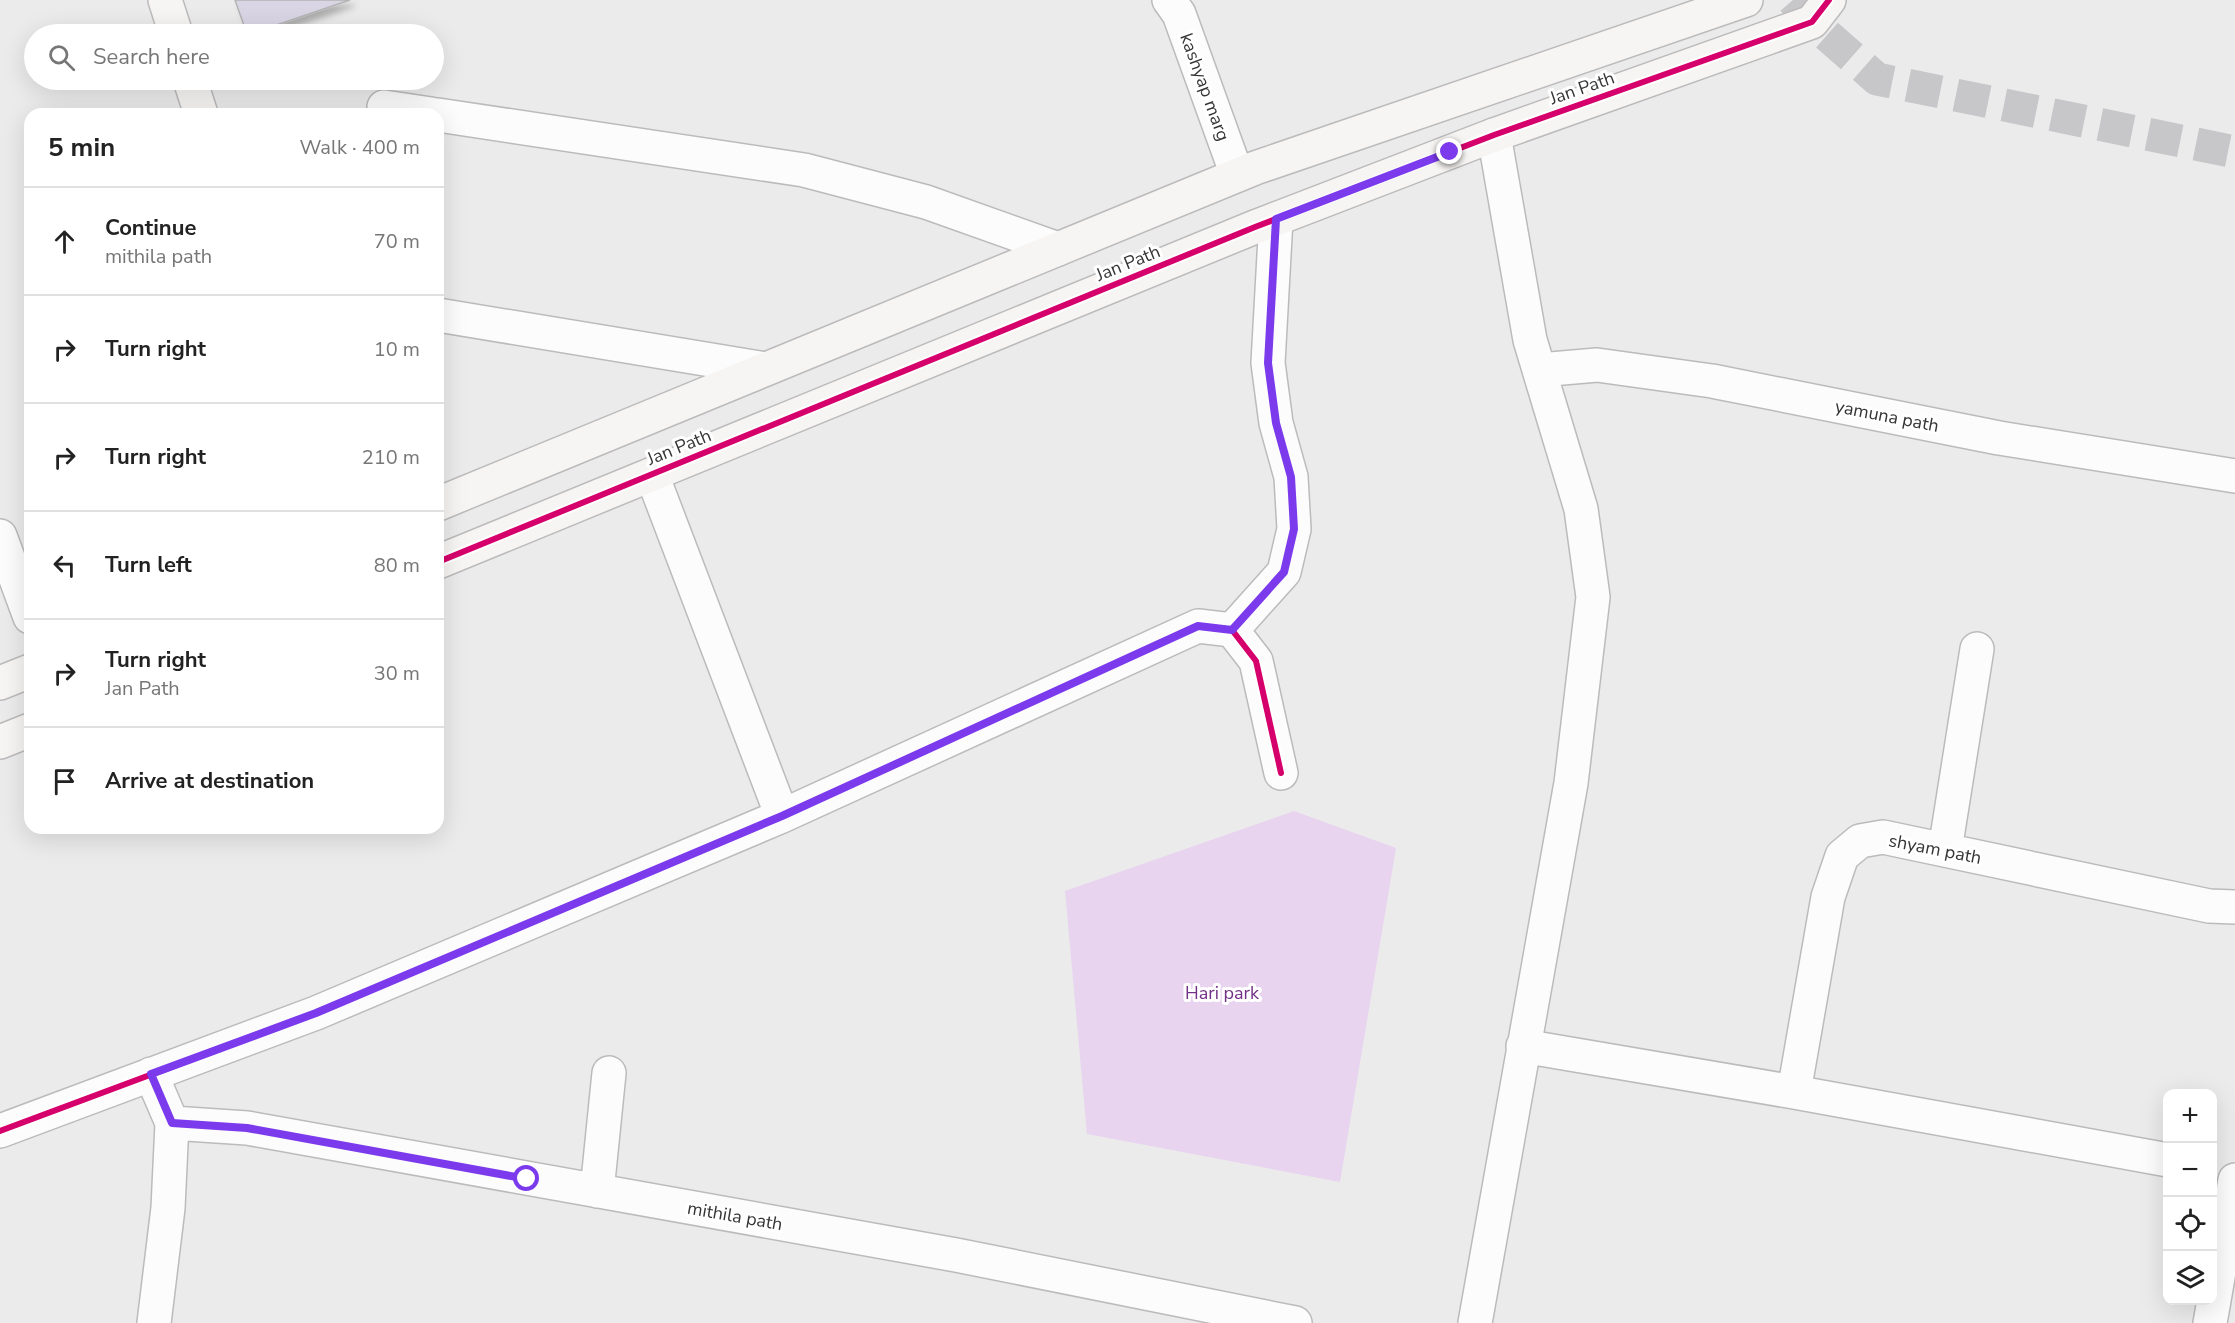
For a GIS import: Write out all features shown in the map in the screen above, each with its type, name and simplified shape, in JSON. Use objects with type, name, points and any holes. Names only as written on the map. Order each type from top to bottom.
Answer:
[{"type":"street","points":[[165,0],[173,24]]},
{"type":"street","name":"kashyap marg","points":[[1169,0],[1179,14],[1237,175]]},
{"type":"street","name":"Jan Path","points":[[444,502],[1237,175],[1746,0]]},
{"type":"street","name":"Jan Path","points":[[444,560],[1276,219],[1494,135],[1812,22],[1829,0]]},
{"type":"street","points":[[193,90],[199,108]]},
{"type":"street","points":[[384,107],[391,108]]},
{"type":"street","points":[[444,116],[804,171],[926,202],[1058,249]]},
{"type":"street","points":[[1475,1323],[1571,783],[1593,597],[1581,509],[1530,340],[1494,135]]},
{"type":"street","points":[[1232,630],[1284,572],[1294,529],[1291,477],[1276,423],[1268,363],[1276,219]]},
{"type":"street","points":[[444,316],[765,369]]},
{"type":"street","name":"yamuna path","points":[[1539,370],[1596,365],[1712,381],[1999,438],[2235,476]]},
{"type":"street","points":[[652,475],[782,816]]},
{"type":"street","points":[[0,536],[24,601]]},
{"type":"street","points":[[0,1131],[316,1013],[782,816],[1198,626],[1232,630],[1256,661],[1281,773]]},
{"type":"street","points":[[1945,850],[1977,649]]},
{"type":"street","points":[[0,683],[24,673]]},
{"type":"street","points":[[0,742],[24,732]]},
{"type":"street","name":"shyam path","points":[[1794,1092],[1828,897],[1842,856],[1860,841],[1884,837],[2209,906],[2235,908]]},
{"type":"street","points":[[1523,1046],[1794,1092],[2163,1159]]},
{"type":"street","points":[[597,1191],[609,1073]]},
{"type":"street","points":[[151,1074],[172,1123],[168,1208],[154,1323]]},
{"type":"street","name":"mithila path","points":[[172,1123],[247,1128],[956,1255],[1295,1323]]},
{"type":"street","points":[[2217,1169],[2235,1173]]},
{"type":"street","points":[[2210,1323],[2235,1180]]},
{"type":"green space","name":"Hari park","points":[[1294,811],[1396,848],[1340,1182],[1087,1134],[1065,891]]},
{"type":"building","points":[[235,0],[350,0],[279,24],[243,24]]},
{"type":"tunnel","points":[[1793,0],[1812,22],[1877,79],[2235,152]]},
{"type":"cycle path","points":[[444,560],[1255,227],[1494,135],[1812,22],[1829,0]]},
{"type":"cycle path","points":[[0,1131],[316,1013],[782,816],[1198,626],[1232,630],[1256,661],[1281,773]]},
{"type":"route","points":[[527,1179],[247,1128],[172,1123],[151,1074],[316,1013],[782,816],[1198,626],[1232,630],[1284,572],[1294,529],[1291,477],[1276,423],[1268,363],[1276,219],[1450,152]]}]
